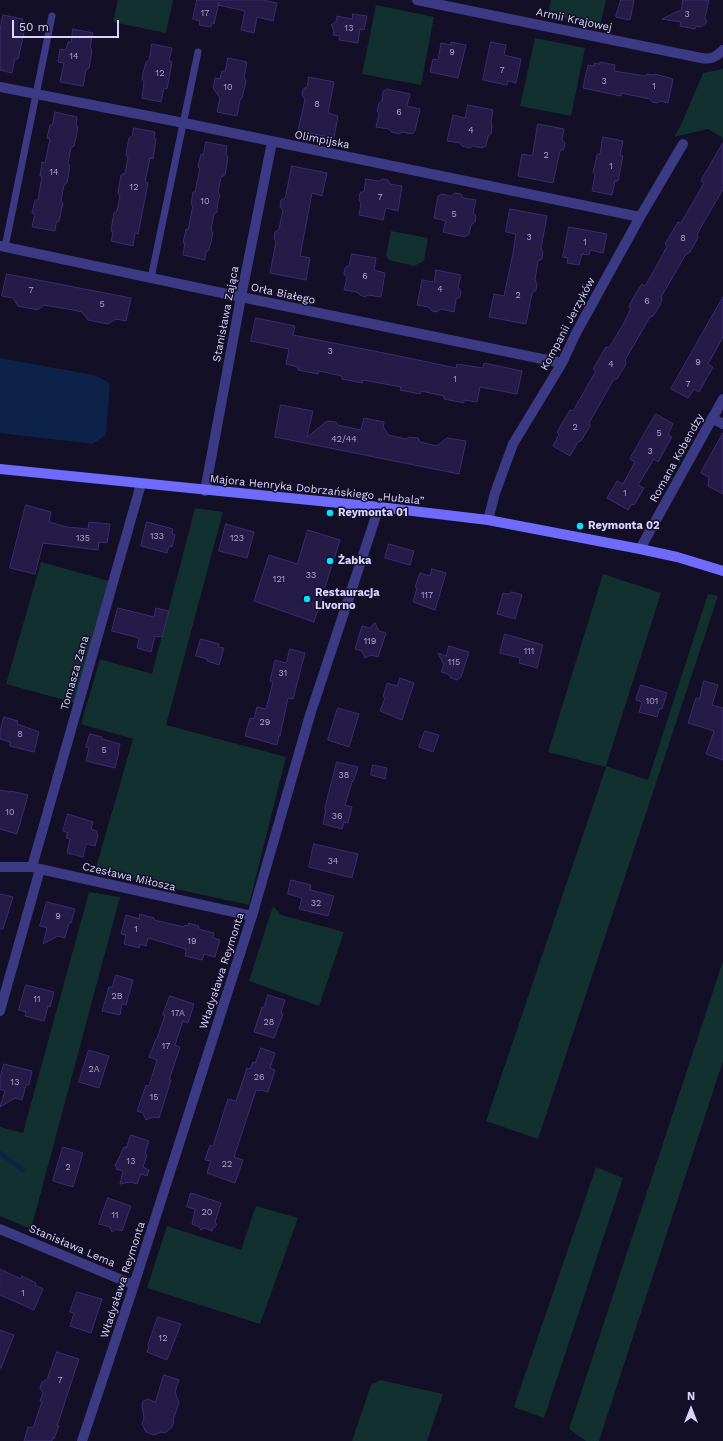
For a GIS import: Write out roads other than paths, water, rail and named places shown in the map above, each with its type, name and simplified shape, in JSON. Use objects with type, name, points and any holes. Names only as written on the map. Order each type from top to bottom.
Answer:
[{"type":"street","name":"Armii Krajowej","points":[[418,0],[709,60],[716,57],[723,50]]},
{"type":"street","name":"Olimpijska","points":[[0,87],[184,123],[640,218]]},
{"type":"street","name":"Stanisława Zająca","points":[[205,491],[241,297],[272,142]]},
{"type":"street","name":"Kompanii Jerzyków","points":[[488,520],[495,492],[513,444],[562,363],[576,333],[683,144]]},
{"type":"street","name":"Orła Białego","points":[[2,246],[562,363]]},
{"type":"street","name":"Romana Kobendzy","points":[[640,549],[723,399]]},
{"type":"street","points":[[712,418],[723,424]]},
{"type":"street","name":"Majora Henryka Dobrzańskiego „Hubala”","points":[[0,469],[205,491],[379,507],[488,520],[677,557],[723,571]]},
{"type":"street","name":"Tomasza Zana","points":[[0,1011],[36,868],[141,484]]},
{"type":"street","name":"Władysława Reymonta","points":[[82,1441],[252,916],[310,715],[379,507]]},
{"type":"street","name":"Czesława Miłosza","points":[[0,867],[36,868],[252,916]]},
{"type":"street","name":"Stanisława Lema","points":[[0,1229],[134,1284]]},
{"type":"lane","points":[[2,246],[52,16]]},
{"type":"lane","points":[[151,278],[198,52]]},
{"type":"water","points":[[0,358],[94,375],[110,383],[106,435],[93,444],[0,433]]},
{"type":"waterway","points":[[0,1153],[23,1170]]},
{"type":"place","name":"Reymonta 01","points":[[330,513]]},
{"type":"place","name":"Reymonta 02","points":[[580,526]]},
{"type":"place","name":"Żabka","points":[[330,561]]},
{"type":"place","name":"Restauracja Livorno","points":[[307,599]]}]
